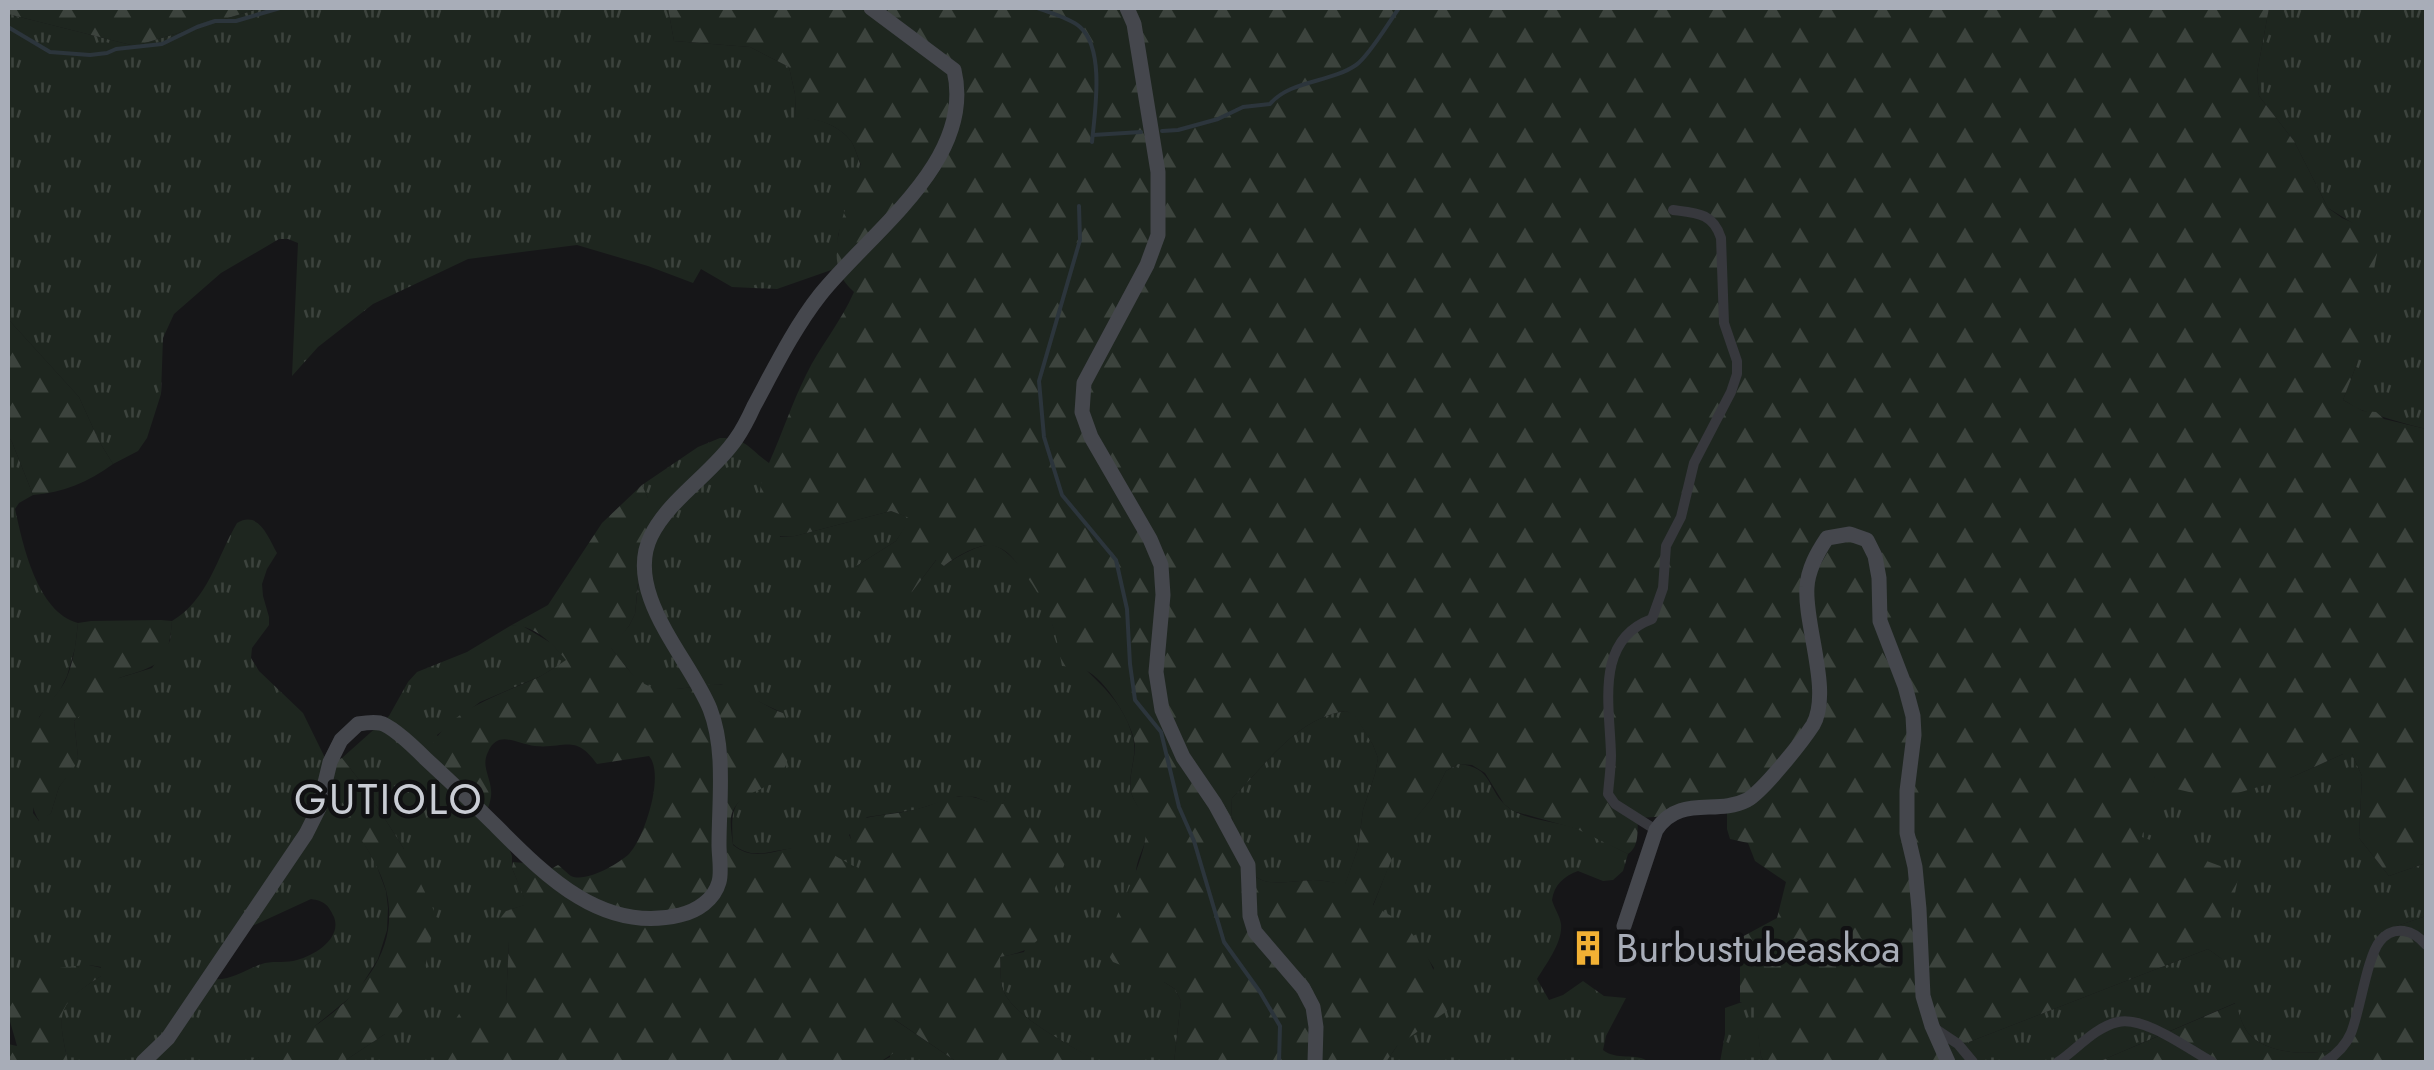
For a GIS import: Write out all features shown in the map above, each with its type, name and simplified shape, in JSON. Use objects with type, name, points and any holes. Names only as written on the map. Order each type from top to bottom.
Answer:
[{"type":"street","points":[[143,1062],[168,1038],[306,834],[319,808],[330,762],[341,740],[358,724],[382,723],[412,746],[561,887],[611,913],[638,919],[662,918],[683,915],[707,903],[719,882],[718,750],[710,710],[663,625],[648,587],[644,564],[651,537],[668,513],[736,440],[819,296],[920,186],[948,139],[957,84],[954,70],[871,8]]},
{"type":"street","points":[[1126,8],[1134,24],[1158,172],[1158,236],[1148,265],[1084,383],[1082,412],[1091,437],[1161,565],[1163,596],[1156,672],[1162,710],[1184,758],[1248,864],[1250,916],[1255,932],[1302,988],[1312,1007],[1315,1062]]},
{"type":"street","points":[[1656,830],[1615,804],[1608,794],[1610,666],[1626,633],[1652,619],[1657,610],[1664,588],[1666,546],[1681,518],[1694,463],[1738,374],[1724,322],[1721,238],[1717,226],[1707,217],[1673,210]]},
{"type":"street","points":[[1624,926],[1656,830],[1664,818],[1684,809],[1742,802],[1760,791],[1814,723],[1819,708],[1817,670],[1806,588],[1814,557],[1826,538],[1850,534],[1867,540],[1879,578],[1880,621],[1913,716],[1907,833],[1918,895],[1923,996],[1948,1062]]},
{"type":"street","points":[[2325,1062],[2336,1056],[2350,1036],[2378,944],[2391,932],[2404,930],[2419,936],[2426,945]]},
{"type":"street","points":[[2058,1062],[2117,1022],[2138,1022],[2212,1062]]},
{"type":"street","points":[[1932,1026],[1958,1044],[1973,1062]]},
{"type":"green space","points":[[261,8],[668,8],[674,41],[750,47],[789,67],[796,118],[826,123],[851,141],[861,166],[838,235],[837,268],[777,289],[732,287],[701,269],[693,283],[577,245],[468,259],[373,304],[318,347],[292,376],[298,243],[279,239],[221,273],[174,314],[163,338],[161,394],[147,438],[138,451],[113,464],[79,397],[8,319],[8,14],[135,46]]},
{"type":"green space","points":[[261,8],[135,46],[8,14],[8,9]]},
{"type":"green space","points":[[668,8],[2269,8],[2257,73],[2259,96],[2294,141],[2328,208],[2374,232],[2371,243],[2379,243],[2356,366],[2343,400],[2384,419],[2426,429],[2426,863],[2389,876],[2359,838],[2362,776],[2352,754],[2343,754],[2290,778],[2227,796],[2206,796],[2168,787],[2155,776],[2142,837],[2239,873],[2222,959],[2208,949],[1938,1054],[1940,1062],[1764,1062],[1754,1006],[1740,1002],[1740,938],[1777,918],[1786,882],[1755,861],[1748,843],[1730,839],[1727,805],[1638,818],[1636,842],[1628,854],[1577,829],[1513,811],[1504,804],[1485,773],[1472,765],[1458,764],[1446,771],[1432,798],[1401,837],[1373,905],[1398,920],[1425,952],[1447,1011],[1397,1046],[1386,1062],[1174,1062],[1181,1001],[1175,989],[1113,962],[1107,953],[1146,835],[1146,823],[1130,787],[1135,746],[1130,726],[1101,682],[1085,670],[1062,666],[1049,616],[1023,571],[1003,550],[982,546],[944,566],[936,560],[912,592],[865,614],[849,600],[841,580],[896,541],[910,518],[891,511],[795,536],[776,535],[762,519],[760,488],[765,470],[806,375],[854,292],[840,273],[837,248],[842,219],[861,165],[851,141],[840,130],[818,120],[796,119],[789,67],[750,47],[674,41]],"holes":[[[1346,711],[1355,716],[1378,758],[1363,810],[1358,848],[1345,884],[1257,878],[1243,860],[1238,845],[1232,798],[1297,733],[1328,715]]]},
{"type":"green space","points":[[2269,8],[2426,8],[2426,429],[2361,410],[2343,400],[2356,366],[2371,243],[2354,224],[2328,208],[2294,141],[2259,96],[2257,73]]},
{"type":"green space","points":[[8,319],[79,397],[113,464],[75,486],[33,495],[8,435]]},
{"type":"green space","points":[[8,435],[33,495],[15,509],[34,575],[52,606],[78,623],[67,676],[39,717],[33,813],[39,821],[51,813],[59,787],[78,757],[74,721],[119,678],[152,668],[170,641],[172,621],[203,590],[237,523],[251,520],[262,527],[277,553],[262,584],[269,625],[252,648],[251,658],[259,671],[303,713],[328,764],[340,802],[376,864],[388,908],[387,930],[378,959],[358,991],[284,1047],[248,1062],[68,1062],[63,1011],[75,994],[101,976],[101,967],[89,965],[8,990]],"holes":[[[311,899],[328,906],[334,917],[331,939],[319,950],[297,960],[265,963],[233,976],[213,979],[250,927]]]},
{"type":"green space","points":[[720,438],[742,442],[769,463],[780,537],[891,511],[911,518],[896,541],[855,567],[912,592],[937,559],[944,566],[974,549],[992,545],[1016,561],[1031,580],[1066,649],[1110,694],[1133,738],[1131,792],[1147,827],[1137,867],[1138,891],[1164,982],[1175,989],[1181,1001],[1174,1062],[1084,1062],[1089,1057],[1032,1022],[1006,996],[1000,957],[1024,952],[1041,908],[1006,797],[1003,805],[998,806],[975,797],[959,796],[915,810],[867,817],[849,835],[867,872],[810,849],[757,853],[733,844],[732,820],[737,804],[749,793],[772,783],[783,713],[721,684],[650,688],[636,679],[610,647],[635,614],[648,498],[642,485],[698,447]]},
{"type":"green space","points":[[642,485],[651,513],[635,614],[611,648],[638,679],[654,688],[726,685],[783,713],[789,729],[790,748],[782,773],[740,801],[732,813],[733,845],[752,854],[813,847],[865,871],[851,841],[852,822],[958,796],[1003,804],[1006,796],[1067,858],[1049,903],[1041,908],[1047,924],[1038,939],[1023,951],[1000,957],[1002,987],[1022,1013],[1090,1057],[1084,1062],[957,1062],[894,1019],[898,1050],[880,1062],[437,1062],[433,1054],[461,1011],[506,1002],[509,941],[501,934],[498,921],[506,911],[524,905],[525,900],[513,862],[524,863],[540,875],[558,865],[571,876],[593,875],[629,854],[647,820],[655,777],[649,756],[597,764],[576,745],[535,746],[502,739],[492,745],[486,757],[491,793],[486,813],[429,756],[435,741],[458,716],[566,660],[534,631],[510,626],[548,605],[602,523]]},
{"type":"green space","points":[[172,621],[168,647],[159,661],[119,678],[109,715],[89,708],[74,721],[78,757],[59,787],[51,813],[40,822],[29,785],[32,739],[40,716],[67,677],[78,623]]},
{"type":"green space","points":[[521,625],[551,643],[567,660],[541,676],[480,702],[437,735],[509,848],[512,868],[525,899],[525,905],[506,911],[506,1002],[434,1053],[437,1062],[343,1062],[385,1034],[404,849],[342,758],[389,716],[417,672],[467,652],[510,626]]},
{"type":"green space","points":[[1346,711],[1355,715],[1378,758],[1363,810],[1358,848],[1345,885],[1257,878],[1243,860],[1238,845],[1232,798],[1297,733],[1328,715]]},
{"type":"green space","points":[[2343,754],[2352,754],[2362,776],[2359,838],[2389,876],[2426,863],[2426,916],[2394,927],[2344,1047],[2308,1053],[2268,1047],[2249,1034],[2235,1003],[2098,1062],[1940,1062],[1938,1054],[2208,949],[2222,959],[2141,837],[2155,774],[2290,778]]},
{"type":"green space","points":[[342,758],[404,849],[436,915],[424,973],[385,1034],[343,1062],[248,1062],[300,1035],[350,998],[383,949],[389,921],[386,890],[337,792],[328,764]]},
{"type":"green space","points":[[1458,764],[1478,770],[1502,801],[1516,812],[1578,829],[1628,854],[1623,871],[1613,880],[1603,881],[1578,871],[1557,886],[1552,900],[1561,924],[1559,938],[1537,979],[1549,1000],[1583,981],[1604,996],[1626,998],[1603,1050],[1649,1062],[1386,1062],[1434,968],[1408,933],[1373,906],[1400,837],[1432,798],[1446,771]]},
{"type":"green space","points":[[2426,916],[2426,1062],[2098,1062],[2236,1003],[2247,1031],[2268,1047],[2308,1053],[2344,1047],[2375,958],[2394,927]]},
{"type":"green space","points":[[89,965],[102,968],[101,976],[75,995],[62,1020],[68,1062],[8,1062],[8,1044],[17,1046],[7,1004],[8,990],[13,984],[44,971]]},
{"type":"green space","points":[[1745,1001],[1755,1006],[1764,1062],[1720,1062],[1725,1008]]},
{"type":"green space","points":[[892,1018],[957,1062],[880,1062],[890,1057]]},
{"type":"waterway","points":[[8,27],[50,52],[90,55],[162,44],[215,21],[236,21],[280,8]]},
{"type":"waterway","points":[[1037,8],[1071,21],[1088,37],[1096,65],[1092,142]]},
{"type":"waterway","points":[[1162,131],[1218,119],[1243,107],[1270,104],[1288,90],[1346,71],[1367,54],[1399,8]]},
{"type":"waterway","points":[[1093,135],[1141,132]]},
{"type":"waterway","points":[[1079,206],[1080,240],[1039,381],[1044,437],[1062,495],[1116,560],[1127,609],[1135,700],[1161,732],[1179,807],[1194,841],[1224,942],[1280,1026],[1279,1062]]},
{"type":"place","name":"Burbustubeaskoa","points":[[1588,948]]},
{"type":"district","name":"GUTIOLO","points":[[389,799]]}]
